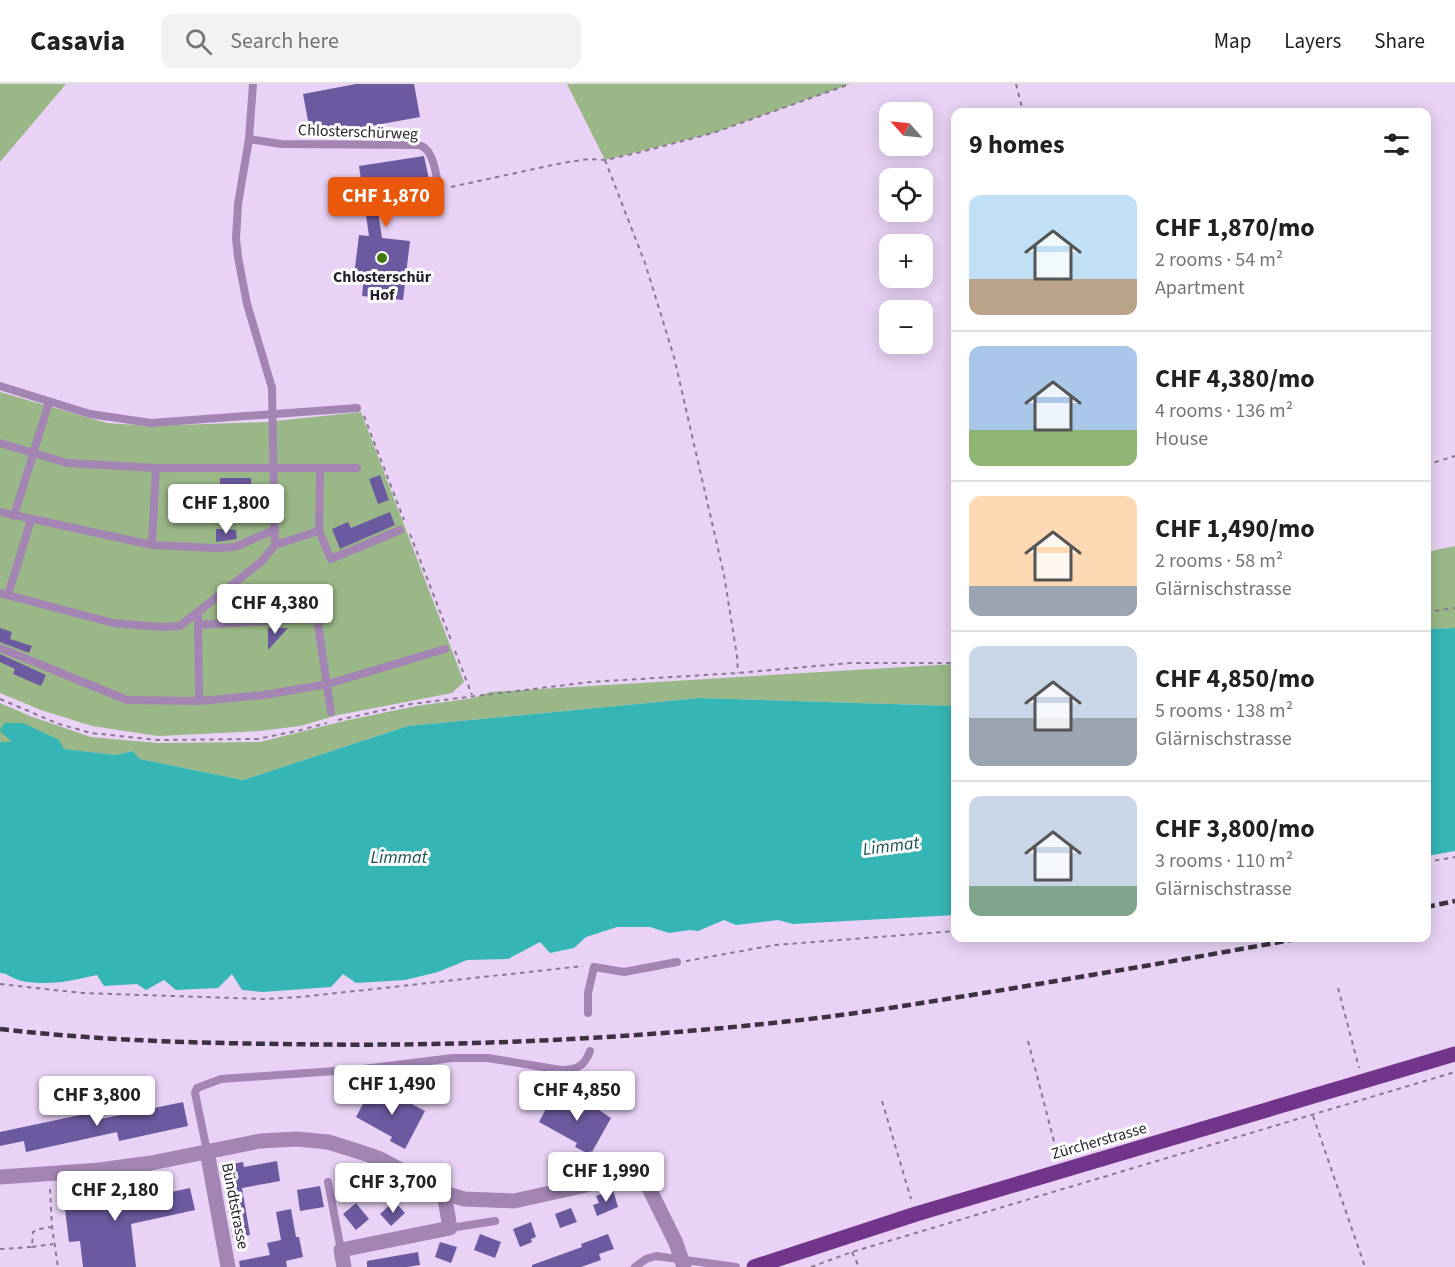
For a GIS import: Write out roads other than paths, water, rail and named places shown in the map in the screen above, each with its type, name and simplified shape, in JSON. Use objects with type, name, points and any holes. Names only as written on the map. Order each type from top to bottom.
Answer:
[{"type":"main road","name":"Zürcherstrasse","points":[[754,1267],[916,1214],[1455,1054]]},
{"type":"street","points":[[0,1178],[100,1170],[151,1163],[260,1141],[297,1139],[328,1142],[378,1158],[444,1192],[464,1199],[514,1201],[630,1173],[639,1174],[644,1178],[672,1234],[683,1263]]},
{"type":"street","name":"Bündtstrasse","points":[[207,1151],[228,1267]]},
{"type":"street","points":[[344,1267],[341,1250],[450,1228],[444,1192]]},
{"type":"lane","points":[[253,84],[249,139],[238,204],[238,257],[247,304],[272,388],[275,545]]},
{"type":"lane","name":"Chlosterschürweg","points":[[249,139],[281,144],[419,145],[429,152],[439,186]]},
{"type":"lane","points":[[0,386],[90,414],[151,423],[357,408]]},
{"type":"lane","points":[[14,516],[49,402]]},
{"type":"lane","points":[[0,443],[67,463],[156,468],[357,468]]},
{"type":"lane","points":[[152,544],[156,468]]},
{"type":"lane","points":[[320,468],[319,531],[331,559],[404,531]]},
{"type":"lane","points":[[0,512],[152,544],[235,547],[274,530]]},
{"type":"lane","points":[[31,520],[4,594],[113,623],[149,626],[180,626],[262,561],[275,545],[319,531]]},
{"type":"lane","points":[[198,612],[199,701]]},
{"type":"lane","points":[[198,625],[317,618],[331,712]]},
{"type":"lane","points":[[0,648],[127,700],[199,701],[264,695],[328,684],[445,649]]},
{"type":"lane","points":[[588,1013],[588,993],[594,967],[624,972],[677,962]]},
{"type":"lane","points":[[207,1151],[195,1093],[197,1088],[221,1079],[363,1069],[453,1058],[488,1059],[571,1070],[582,1065],[590,1050]]},
{"type":"lane","points":[[328,1182],[341,1250]]},
{"type":"lane","points":[[450,1228],[495,1221]]},
{"type":"lane","points":[[635,1267],[646,1258],[656,1256],[683,1263],[736,1267]]},
{"type":"water","points":[[1455,628],[1455,851],[1431,855],[1431,629]]},
{"type":"water","name":"Limmat","points":[[699,698],[951,706],[951,915],[793,924],[778,920],[736,925],[724,920],[698,931],[669,933],[650,927],[617,927],[586,937],[574,948],[550,953],[540,942],[508,959],[467,960],[438,972],[405,980],[356,983],[343,974],[331,987],[263,992],[242,990],[232,974],[218,988],[176,990],[164,980],[146,990],[137,984],[104,986],[97,975],[69,981],[41,983],[19,980],[0,973],[0,742],[12,742],[0,731],[4,723],[23,723],[59,740],[64,749],[116,755],[132,751],[140,759],[243,780],[408,726]]},
{"type":"railway","points":[[1431,906],[1455,901]]},
{"type":"railway","points":[[0,1029],[71,1036],[212,1043],[346,1045],[595,1038],[808,1019],[1107,972],[1279,942]]},
{"type":"place","name":"Chlosterschür Hof","points":[[382,258]]}]
